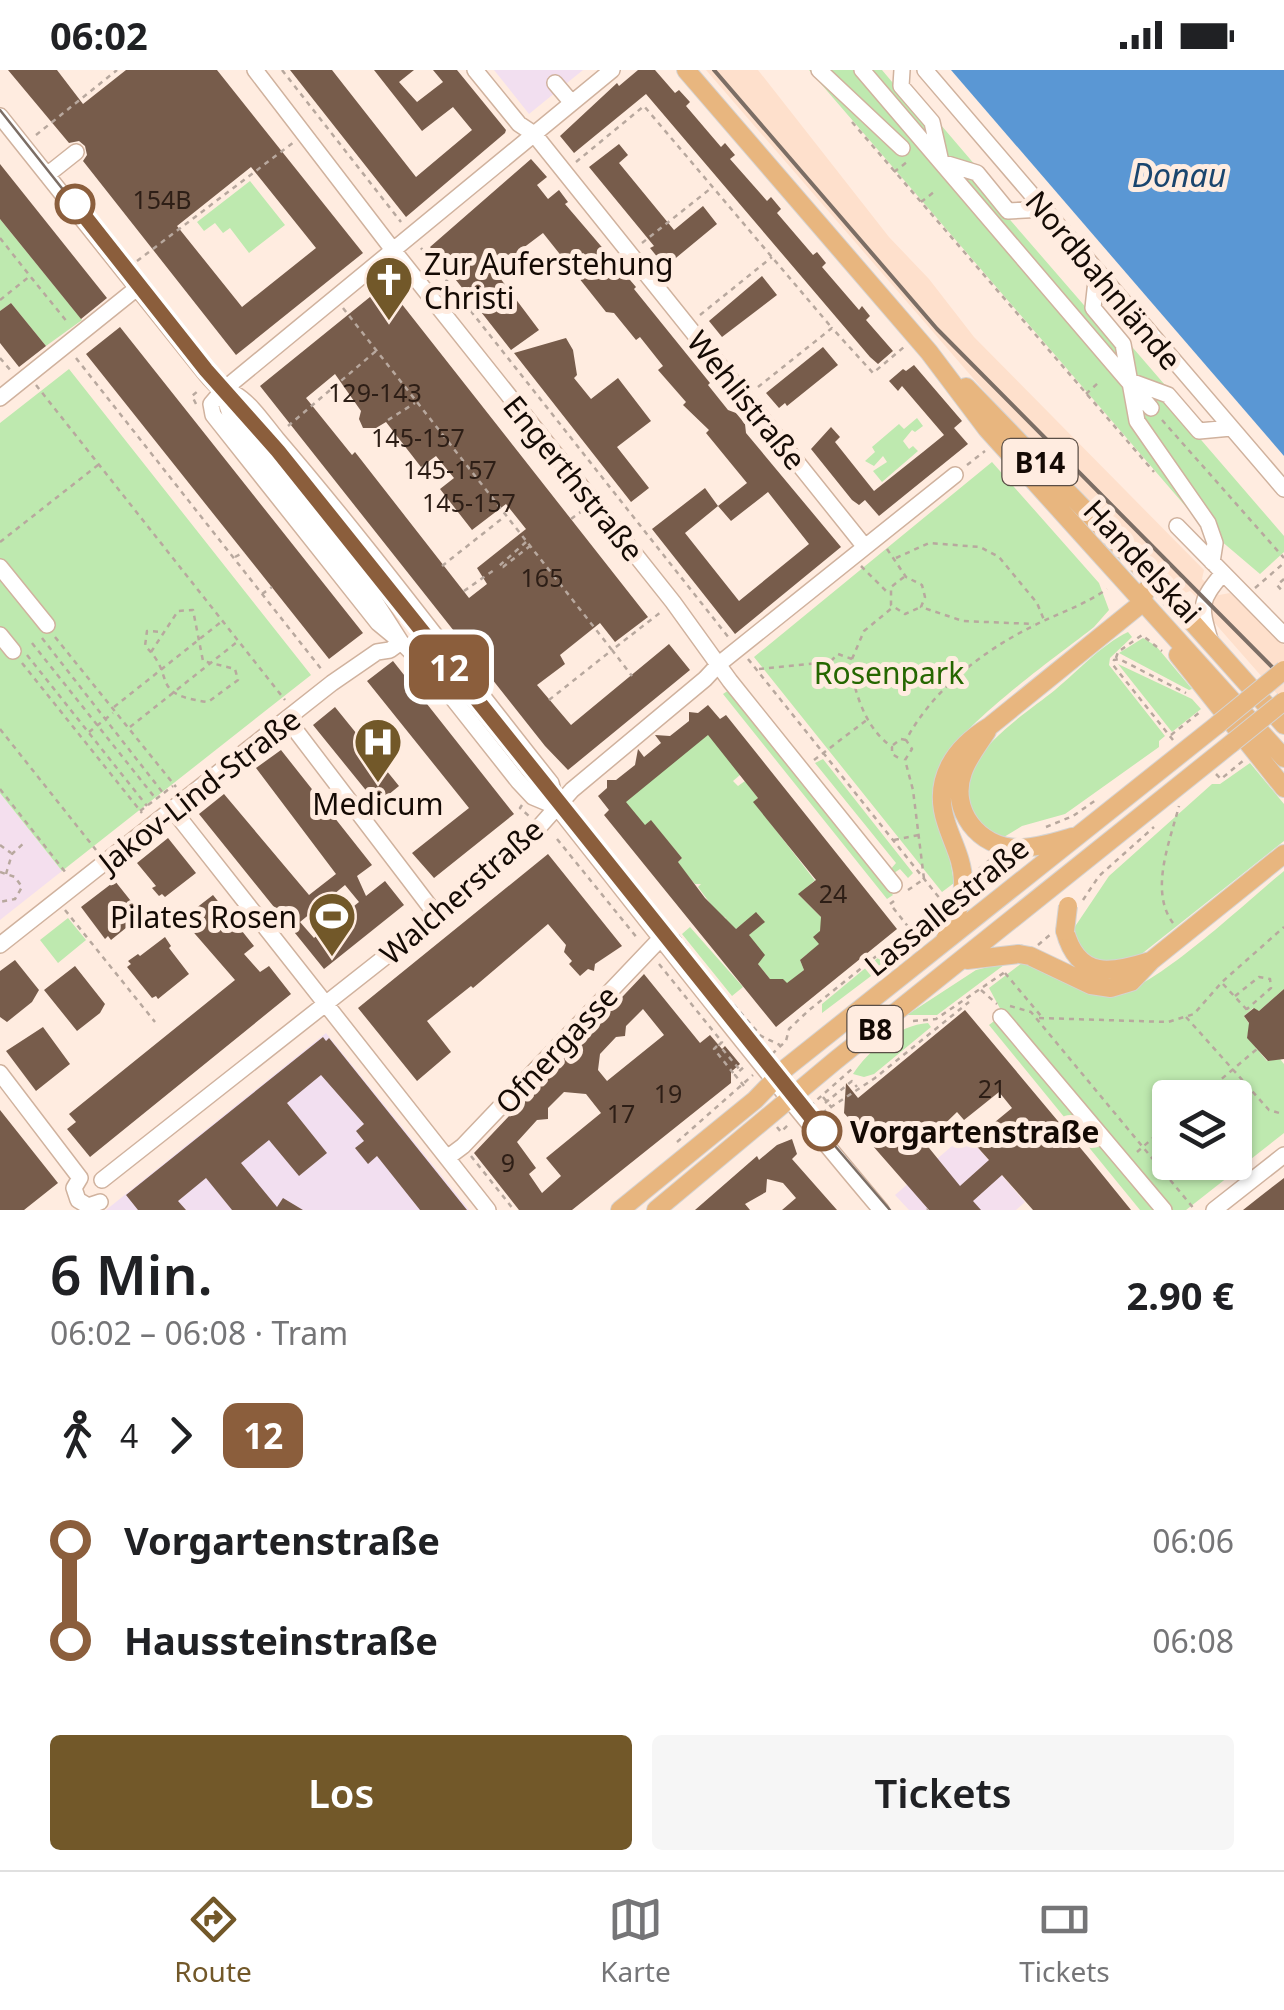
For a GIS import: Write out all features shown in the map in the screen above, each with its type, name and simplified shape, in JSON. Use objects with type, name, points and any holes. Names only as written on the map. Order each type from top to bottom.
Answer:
[{"type":"main road","name":"Handelskai","points":[[686,70],[916,336],[998,441],[1284,758]]},
{"type":"main road","name":"Handelskai","points":[[929,352],[1000,419],[1284,725]]},
{"type":"main road","points":[[945,942],[969,877],[945,819],[943,782],[959,749],[1142,602],[1149,576]]},
{"type":"main road","points":[[1160,620],[1166,640],[1284,788]]},
{"type":"main road","name":"B8","points":[[1207,724],[1284,670]]},
{"type":"main road","name":"Lassallestraße","points":[[656,1210],[1284,701]]},
{"type":"main road","name":"Lassallestraße","points":[[620,1210],[755,1100],[775,1079],[1078,835],[1207,724]]},
{"type":"main road","points":[[990,726],[963,772],[960,793],[970,824],[995,852],[1017,848],[1044,836],[1078,835]]},
{"type":"main road","points":[[962,961],[1028,953],[1102,988],[1131,982],[1151,961],[1284,854]]},
{"type":"main road","points":[[1087,862],[1069,916],[1076,955],[1097,969],[1117,971],[1151,961]]},
{"type":"street","name":"Engerthstraße","points":[[256,70],[894,885]]},
{"type":"street","name":"Wehlistraße","points":[[476,70],[520,124],[534,134],[865,547]]},
{"type":"street","points":[[222,391],[612,70]]},
{"type":"street","points":[[819,70],[905,155]]},
{"type":"street","points":[[862,70],[1151,408]]},
{"type":"street","points":[[902,70],[902,86],[932,122],[940,162]]},
{"type":"street","name":"Nordbahnlände","points":[[925,70],[1284,489]]},
{"type":"street","points":[[555,83],[572,104]]},
{"type":"street","points":[[3,125],[222,391],[240,428],[371,595],[401,642],[435,676],[518,782],[532,796],[556,808],[775,1079],[814,1133],[881,1210]]},
{"type":"street","points":[[48,176],[76,152]]},
{"type":"street","points":[[940,162],[976,173],[1008,211],[1044,209]]},
{"type":"street","points":[[1098,272],[1092,308],[1124,344],[1137,421],[1208,523],[1215,543],[1218,567],[1201,608],[1211,643]]},
{"type":"street","points":[[0,398],[20,374],[72,340],[138,288]]},
{"type":"street","points":[[1130,382],[1168,395],[1199,431],[1231,428]]},
{"type":"street","points":[[222,391],[234,393],[275,436],[396,588],[422,614],[440,644],[550,782],[556,808]]},
{"type":"street","name":"Walcherstraße","points":[[102,1180],[437,916],[540,826],[572,790],[718,664],[955,475]]},
{"type":"street","points":[[1177,526],[1284,635]]},
{"type":"street","points":[[0,567],[44,631]]},
{"type":"street","points":[[0,634],[13,651]]},
{"type":"street","name":"Jakov-Lind-Straße","points":[[0,946],[332,683],[378,652],[401,642]]},
{"type":"street","points":[[291,716],[316,758],[437,916]]},
{"type":"street","points":[[180,805],[200,845],[326,1006],[413,1128],[447,1158],[488,1210]]},
{"type":"street","name":"Ofnergasse","points":[[447,1158],[463,1146],[662,938]]},
{"type":"street","points":[[1001,1017],[1164,1210]]},
{"type":"street","points":[[0,1073],[80,1178]]},
{"type":"street","points":[[1214,1210],[1284,1154]]},
{"type":"street","points":[[92,1174],[102,1180],[106,1192],[103,1206],[72,1205],[80,1178],[92,1174]]},
{"type":"path","points":[[24,146],[118,70]]},
{"type":"path","points":[[282,70],[940,900],[808,1011],[789,1029],[782,1046],[770,1040]]},
{"type":"path","points":[[564,172],[644,106],[873,373],[916,336]]},
{"type":"path","points":[[842,111],[1164,484]]},
{"type":"path","points":[[124,271],[304,133]]},
{"type":"path","points":[[894,172],[905,155]]},
{"type":"path","points":[[630,254],[712,187]]},
{"type":"path","points":[[921,202],[934,192]]},
{"type":"path","points":[[0,238],[148,449],[332,683]]},
{"type":"path","points":[[688,326],[772,257]]},
{"type":"path","points":[[0,300],[30,276]]},
{"type":"path","points":[[336,299],[632,676]]},
{"type":"path","points":[[745,398],[832,328]]},
{"type":"path","points":[[275,436],[376,351]]},
{"type":"path","points":[[0,358],[20,374],[99,464],[238,641],[291,716]]},
{"type":"path","points":[[521,374],[526,369]]},
{"type":"path","points":[[1086,394],[1100,382]]},
{"type":"path","points":[[388,420],[416,402]]},
{"type":"path","points":[[1151,408],[1284,560],[1265,579]]},
{"type":"path","points":[[955,475],[998,441]]},
{"type":"path","points":[[148,449],[156,442]]},
{"type":"path","points":[[0,542],[99,464]]},
{"type":"path","points":[[442,566],[506,516]]},
{"type":"path","points":[[215,534],[224,527]]},
{"type":"path","points":[[527,541],[498,566],[503,567],[539,546]]},
{"type":"path","points":[[895,559],[929,543],[980,548],[999,558],[1038,602],[1045,622]]},
{"type":"path","points":[[865,547],[895,559],[906,577],[922,585],[925,597],[921,607],[906,614],[893,607],[888,592],[880,588],[865,547]]},
{"type":"path","points":[[234,558],[244,552]]},
{"type":"path","points":[[464,592],[494,570]]},
{"type":"path","points":[[888,592],[894,582],[906,577]]},
{"type":"path","points":[[1284,579],[1277,585],[1284,593]]},
{"type":"path","points":[[262,594],[272,587]]},
{"type":"path","points":[[921,607],[963,621],[1035,624],[1104,592]]},
{"type":"path","points":[[549,700],[673,602]]},
{"type":"path","points":[[893,607],[864,631],[851,672],[868,719],[882,740],[892,747],[896,758],[906,760]]},
{"type":"path","points":[[152,652],[178,611],[193,610],[202,661],[236,669],[238,680],[208,702],[178,698],[145,646],[147,632],[164,632]]},
{"type":"path","points":[[95,740],[88,732],[222,621]]},
{"type":"path","points":[[906,740],[939,692],[1035,624]]},
{"type":"path","points":[[147,806],[23,650],[44,631],[50,630],[174,785],[180,805]]},
{"type":"path","points":[[44,631],[163,794]]},
{"type":"path","points":[[1142,635],[1118,652],[1113,665],[1174,741],[1207,724]]},
{"type":"path","points":[[128,729],[238,641]]},
{"type":"path","points":[[32,644],[156,799]]},
{"type":"path","points":[[13,651],[140,812],[174,785]]},
{"type":"path","points":[[758,670],[830,662],[842,654],[852,660]]},
{"type":"path","points":[[1116,658],[1212,702],[1170,736]]},
{"type":"path","points":[[830,662],[830,670],[836,676],[851,672]]},
{"type":"path","points":[[801,770],[868,719]]},
{"type":"path","points":[[0,729],[106,863]]},
{"type":"path","points":[[89,746],[95,740]]},
{"type":"path","points":[[892,747],[895,742],[906,740]]},
{"type":"path","points":[[906,740],[912,749],[906,760],[924,879]]},
{"type":"path","points":[[1216,773],[1221,779],[1255,751]]},
{"type":"path","points":[[0,789],[76,886]]},
{"type":"path","points":[[1044,836],[1098,798]]},
{"type":"path","points":[[1166,816],[1180,804],[1161,902],[1182,936]]},
{"type":"path","points":[[1028,953],[1069,916],[1100,876],[1153,828]]},
{"type":"path","points":[[894,840],[920,834]]},
{"type":"path","points":[[6,874],[12,854],[24,842]]},
{"type":"path","points":[[0,845],[12,854]]},
{"type":"path","points":[[969,877],[995,852]]},
{"type":"path","points":[[0,872],[20,882],[20,894],[0,902]]},
{"type":"path","points":[[910,929],[890,904],[924,879]]},
{"type":"path","points":[[58,900],[156,1022]]},
{"type":"path","points":[[980,989],[998,1004],[1026,1010],[1039,1018],[1168,1022],[1194,1014],[1226,974],[1280,928]]},
{"type":"path","points":[[904,1023],[936,1019],[1004,972],[1195,1210]]},
{"type":"path","points":[[1222,982],[1235,996],[1248,1010],[1271,988],[1270,979],[1259,976],[1235,996]]},
{"type":"path","points":[[821,1114],[875,1078],[969,1002]]},
{"type":"path","points":[[1186,1016],[1270,1110],[1284,1114]]},
{"type":"path","points":[[736,1075],[714,1048],[720,1043],[740,1070]]},
{"type":"path","points":[[1219,1080],[1257,1048]]},
{"type":"path","points":[[832,1108],[822,1096],[856,1062]]},
{"type":"path","points":[[739,1080],[744,1086]]},
{"type":"path","points":[[825,1103],[852,1081],[857,1087]]},
{"type":"path","points":[[1124,1163],[1152,1139]]},
{"type":"path","points":[[463,1146],[514,1210]]},
{"type":"shaded area","points":[[494,70],[583,70],[529,114]]},
{"type":"shaded area","points":[[706,70],[758,70],[889,237],[929,279],[974,337],[1204,570],[1202,579],[1219,595],[1230,593],[1284,645],[1284,702],[1212,620],[1207,607],[1190,591],[1178,596],[1005,415]]},
{"type":"shaded area","points":[[247,411],[414,611],[394,627],[239,418]]},
{"type":"shaded area","points":[[427,628],[532,769],[520,778],[408,643]]},
{"type":"shaded area","points":[[0,793],[62,871],[0,920]]},
{"type":"shaded area","points":[[326,1033],[469,1210],[106,1210]]},
{"type":"shaded area","points":[[966,1134],[1025,1202],[1016,1210],[909,1210],[895,1195]]},
{"type":"green space","points":[[809,70],[882,70],[898,89],[905,83],[1011,207],[1005,214],[1089,311],[1096,305],[1202,428],[1196,434],[1284,536],[1284,552],[1260,574],[1200,523]]},
{"type":"green space","points":[[250,181],[285,225],[249,253],[230,228],[223,233],[215,223],[204,231],[197,222]]},
{"type":"green space","points":[[0,219],[82,320],[46,346],[11,303],[0,311]]},
{"type":"green space","points":[[69,369],[311,675],[62,871],[0,793],[0,423]]},
{"type":"green space","points":[[917,418],[923,426],[912,430],[903,441],[909,449],[913,446],[918,451],[882,482],[873,471],[887,462],[883,456],[874,466],[865,461],[875,452],[872,447],[899,424],[904,429]]},
{"type":"green space","name":"Rosenpark","points":[[992,462],[1099,583],[1109,610],[1094,627],[981,718],[944,758],[936,785],[954,883],[942,892],[754,657]]},
{"type":"green space","points":[[1128,632],[1132,637],[1110,658],[1109,665],[1165,736],[1159,747],[1065,814],[1022,826],[1004,837],[984,826],[970,808],[967,790],[980,756],[1009,726],[1099,651]]},
{"type":"green space","points":[[1143,638],[1156,646],[1192,689],[1119,653]]},
{"type":"green space","points":[[1118,664],[1192,699],[1201,709],[1172,732]]},
{"type":"green space","points":[[729,690],[893,895],[887,899],[723,694]]},
{"type":"green space","points":[[708,730],[740,775],[733,781],[738,786],[745,781],[758,798],[754,802],[823,891],[814,881],[799,895],[821,917],[826,952],[807,954],[800,960],[804,970],[786,985],[783,979],[774,984],[758,964],[760,959],[738,944],[764,922],[757,913],[732,932],[724,921],[726,918],[718,914],[698,887],[701,884],[695,884],[677,863],[682,858],[651,821],[643,827],[622,801]]},
{"type":"green space","points":[[823,759],[913,873],[908,878],[900,869],[894,873],[890,870],[896,863],[815,763]]},
{"type":"green space","points":[[1250,763],[1284,804],[1284,841],[1139,956],[1116,962],[1089,957],[1074,928],[1109,876],[1212,784],[1220,784]]},
{"type":"green space","points":[[1284,871],[1284,989],[1259,1011],[1253,1008],[1244,1016],[1250,1025],[1247,1037],[1267,1061],[1280,1059],[1284,1064],[1284,1133],[1252,1158],[1252,1080],[1152,1080],[1152,1180],[1224,1180],[1186,1210],[1140,1210],[989,1025],[1003,1014],[989,988],[1022,963],[1116,995],[1155,975]]},
{"type":"green space","points":[[944,903],[944,917],[932,930],[822,1013],[822,1004]]},
{"type":"green space","points":[[68,918],[86,940],[58,963],[40,940]]},
{"type":"green space","points":[[690,927],[743,987],[732,996],[682,934]]},
{"type":"green space","points":[[1008,962],[937,1015],[907,1015],[976,970]]},
{"type":"green space","points":[[928,1023],[931,1027],[874,1074],[853,1074],[885,1040],[906,1028]]},
{"type":"water","name":"Donau","points":[[951,70],[1284,70],[1284,456]]},
{"type":"building","points":[[8,70],[57,70],[83,104],[126,70],[217,70],[363,253],[236,355],[83,161],[87,155],[85,146],[79,141],[69,143]],"holes":[[[251,167],[316,248],[242,307],[177,226]]]},
{"type":"building","points":[[290,70],[332,70],[416,177],[472,130],[453,107],[422,131],[374,70],[414,70],[399,82],[417,102],[443,82],[433,70],[457,70],[506,130],[406,217]]},
{"type":"building","points":[[638,70],[655,70],[675,93],[679,90],[690,102],[686,106],[721,147],[725,143],[735,155],[730,159],[767,201],[771,197],[781,209],[777,213],[813,255],[817,252],[826,263],[822,267],[859,310],[862,306],[870,316],[866,320],[893,351],[878,364],[646,94],[574,153],[560,136],[617,83],[619,86]]},
{"type":"building","points":[[619,144],[628,155],[619,163],[674,230],[703,206],[717,224],[671,262],[663,264],[650,248],[654,246],[589,167]]},
{"type":"building","points":[[531,159],[547,177],[537,185],[548,199],[559,190],[568,202],[565,204],[636,287],[708,385],[728,410],[736,413],[745,424],[746,433],[841,547],[735,634],[652,529],[705,488],[718,506],[747,483],[706,433],[709,430],[683,405],[686,402],[658,370],[663,366],[640,337],[636,340],[614,313],[606,312],[543,233],[494,270],[539,330],[511,350],[430,247]],"holes":[[[768,492],[809,544],[739,601],[685,533],[718,506],[731,521]]]},
{"type":"building","points":[[0,164],[107,298],[81,319],[0,219]]},
{"type":"building","points":[[762,276],[777,295],[722,337],[709,321]]},
{"type":"building","points":[[386,284],[648,617],[615,642],[600,623],[560,655],[565,664],[537,685],[571,725],[669,644],[690,670],[568,770],[260,386]],"holes":[[[335,374],[361,411],[363,428],[376,428],[386,422],[421,467],[436,456],[454,478],[440,489],[472,530],[506,504],[526,529],[477,568],[487,584],[469,598],[355,452],[352,455],[306,398]]]},
{"type":"building","points":[[11,303],[46,346],[19,367],[0,343],[0,311]]},
{"type":"building","points":[[120,327],[363,633],[329,659],[86,354]]},
{"type":"building","points":[[566,338],[573,350],[577,375],[574,378],[591,399],[618,378],[651,421],[617,447],[649,488],[631,502],[514,353]]},
{"type":"building","points":[[823,347],[838,365],[787,406],[785,403],[779,408],[766,393]]},
{"type":"building","points":[[914,365],[962,421],[954,428],[968,444],[879,516],[865,500],[859,505],[852,500],[811,449],[831,427],[840,437],[835,442],[874,491],[944,435],[902,386],[898,391],[889,381]]},
{"type":"building","points":[[393,661],[514,814],[434,878],[412,853],[469,808],[367,681]]},
{"type":"building","points":[[708,705],[720,719],[726,715],[897,929],[776,1027],[604,815],[609,810],[598,796],[607,788],[607,780],[616,780],[635,765],[638,749],[644,757],[661,743],[655,735],[670,736],[689,721],[689,712],[698,713]],"holes":[[[708,735],[758,798],[753,802],[816,880],[798,894],[821,917],[820,931],[813,937],[819,944],[800,960],[804,970],[787,983],[770,979],[758,964],[765,955],[749,935],[765,922],[756,912],[736,929],[705,898],[678,862],[682,858],[651,820],[645,825],[626,802]]]},
{"type":"building","points":[[335,707],[399,786],[377,804],[313,725]]},
{"type":"building","points":[[281,750],[372,865],[357,876],[366,896],[385,881],[404,905],[324,969],[199,814],[224,794],[309,895],[336,874],[256,768]],"holes":[[[345,885],[359,902],[314,938],[300,922]]]},
{"type":"building","points":[[168,838],[196,873],[165,897],[152,888],[156,886],[137,863]]},
{"type":"building","points":[[548,854],[622,946],[595,964],[594,971],[588,969],[580,976],[569,964],[572,961],[564,952],[566,945],[548,924],[473,988],[427,1021],[451,1052],[417,1081],[358,1008]]},
{"type":"building","points":[[115,881],[142,915],[111,940],[108,936],[105,939],[81,907]]},
{"type":"building","points":[[213,895],[254,946],[244,954],[260,972],[269,966],[291,994],[90,1157],[67,1129],[76,1122],[69,1114],[235,980],[182,919]]},
{"type":"building","points":[[165,937],[189,974],[158,999],[152,998],[127,967],[131,964],[128,961]]},
{"type":"building","points":[[15,960],[39,990],[32,1002],[7,1022],[0,1017],[0,971]]},
{"type":"building","points":[[75,966],[105,1004],[100,1013],[77,1031],[44,990]]},
{"type":"building","points":[[644,974],[700,1043],[710,1035],[740,1064],[731,1072],[731,1083],[572,1210],[519,1210],[474,1153]],"holes":[[[643,1009],[664,1035],[607,1081],[598,1070],[600,1054],[616,1037],[625,1036],[626,1026]],[[564,1092],[586,1094],[601,1113],[546,1158],[561,1176],[542,1193],[529,1174],[536,1168],[517,1142],[537,1120],[548,1119],[548,1108]]]},
{"type":"building","points":[[1284,989],[1284,1059],[1268,1061],[1247,1038],[1249,1023],[1244,1016],[1254,1008],[1259,1011]]},
{"type":"building","points":[[965,1010],[1131,1210],[1033,1210],[1002,1175],[973,1201],[981,1210],[929,1210],[844,1113],[846,1083],[858,1098]],"holes":[[[999,1092],[1012,1108],[972,1141],[989,1160],[960,1186],[925,1143],[957,1112],[964,1120]]]},
{"type":"building","points":[[43,1027],[70,1064],[36,1091],[6,1051]]},
{"type":"building","points":[[323,1037],[326,1041],[329,1038],[467,1210],[420,1210],[377,1156],[368,1164],[355,1148],[364,1141],[356,1131],[364,1124],[321,1075],[287,1103],[327,1153],[299,1176],[269,1140],[241,1163],[277,1207],[283,1198],[303,1210],[232,1210],[206,1178],[178,1201],[186,1210],[138,1210],[126,1195]]},
{"type":"building","points":[[0,1110],[58,1183],[24,1210],[0,1210]]},
{"type":"building","points":[[792,1139],[797,1154],[792,1159],[837,1210],[782,1210],[796,1198],[783,1183],[767,1179],[766,1192],[745,1204],[750,1210],[695,1210],[757,1156],[759,1160]]},
{"type":"building","points":[[1284,1178],[1284,1210],[1243,1210],[1262,1195]]},
{"type":"tram line","points":[[0,110],[805,1111],[890,1210]]},
{"type":"tram line","name":"12","points":[[75,204],[206,370],[278,451],[822,1131]]},
{"type":"railway","points":[[714,70],[937,329],[1284,679]]},
{"type":"place","name":"Zur Auferstehung Christi","points":[[389,322]]},
{"type":"place","name":"Medicum","points":[[378,784]]},
{"type":"place","name":"Pilates Rosen","points":[[332,958]]},
{"type":"place","name":"Vorgartenstraße","points":[[822,1131]]}]
